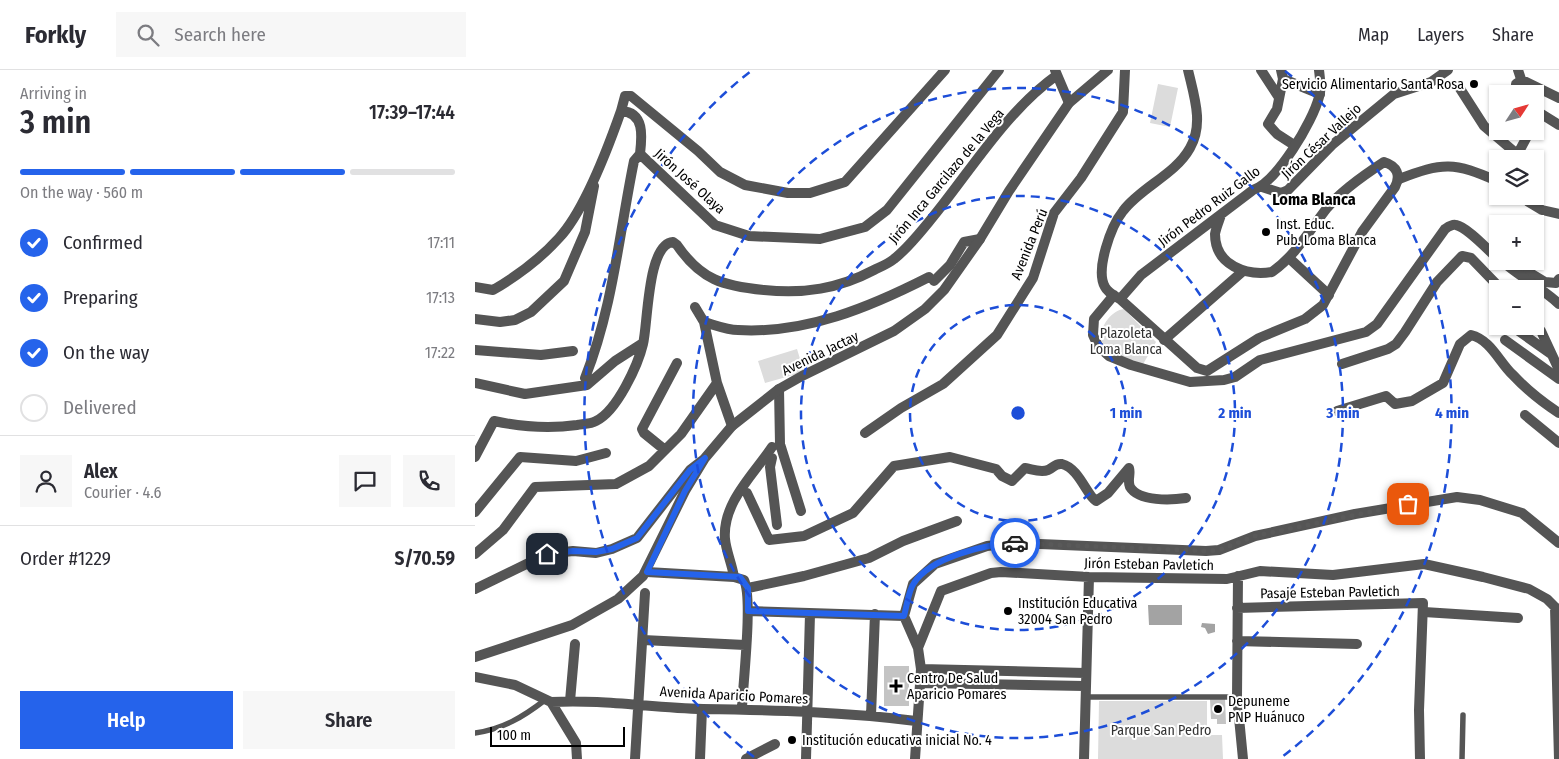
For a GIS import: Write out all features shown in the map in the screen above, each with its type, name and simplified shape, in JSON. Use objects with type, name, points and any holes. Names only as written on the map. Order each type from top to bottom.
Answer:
[{"type":"street","points":[[475,288],[493,290],[515,278],[561,237],[579,208],[597,170],[621,111],[625,96],[631,96],[698,151],[720,172],[745,185],[788,193],[810,193],[845,182],[945,70]]},
{"type":"street","name":"Jirón José Olaya","points":[[585,378],[599,342],[608,309],[634,161],[640,154],[715,225],[749,236],[820,239],[865,227],[887,210],[999,70]]},
{"type":"street","name":"Avenida Jactay","points":[[475,657],[572,624],[618,599],[647,572],[685,491],[705,458],[732,426],[779,389],[894,332],[925,309],[944,290],[980,239],[1014,183],[1069,103],[1108,70]]},
{"type":"street","name":"Avenida Perú","points":[[865,433],[901,408],[943,384],[997,335],[1033,278],[1054,213],[1081,178],[1123,112],[1125,70]]},
{"type":"street","points":[[1189,70],[1198,120],[1196,133],[1189,149],[1177,164],[1123,211],[1113,229],[1106,248],[1102,273],[1104,286],[1197,368],[1207,371],[1259,338],[1305,319],[1323,305],[1362,232],[1399,179],[1425,168],[1452,166],[1466,167],[1489,177]]},
{"type":"street","points":[[1261,70],[1279,96]]},
{"type":"street","name":"Jirón Pedro Ruiz Gallo","points":[[1319,70],[1320,94],[1315,111],[1279,168],[1262,187],[1253,190],[1141,275],[1094,319],[1093,335],[1098,346],[1109,356],[1190,382],[1224,380],[1235,377],[1260,360],[1366,332],[1377,324],[1445,229],[1451,225],[1456,225],[1463,229],[1484,246]]},
{"type":"street","name":"Jirón César Vallejo","points":[[1262,187],[1281,193],[1288,190],[1332,145],[1394,94],[1431,82],[1448,70]]},
{"type":"street","points":[[1056,72],[1069,103]]},
{"type":"street","name":"Jirón Inca Garcilazo de la Vega","points":[[475,457],[494,422],[538,428],[596,422],[611,409],[631,375],[643,343],[647,296],[661,250],[667,244],[673,242],[677,245],[697,271],[713,280],[761,290],[807,292],[848,283],[893,260],[906,248],[938,211],[1007,123],[1056,72]]},
{"type":"street","points":[[1294,145],[1277,134],[1268,124],[1277,109],[1282,75],[1320,94]]},
{"type":"street","points":[[1520,75],[1559,98]]},
{"type":"street","points":[[1459,87],[1484,126],[1510,150]]},
{"type":"street","points":[[621,111],[632,114],[640,124],[642,130],[640,154]]},
{"type":"street","points":[[1544,116],[1559,126]]},
{"type":"street","points":[[1221,215],[1215,233],[1216,243],[1221,255],[1242,272],[1273,272],[1289,258],[1328,207],[1369,172],[1384,162],[1394,168],[1399,179]]},
{"type":"street","points":[[475,319],[500,322],[515,320],[531,312],[564,281],[585,232],[597,170]]},
{"type":"street","points":[[1534,205],[1542,210],[1559,214]]},
{"type":"street","points":[[705,322],[737,330],[782,328],[831,320],[882,301],[931,279],[949,265],[964,242],[980,239]]},
{"type":"street","points":[[1484,246],[1489,249]]},
{"type":"street","points":[[1484,246],[1489,251]]},
{"type":"street","points":[[1342,364],[1388,350],[1400,340],[1437,282],[1462,256],[1471,258],[1492,280]]},
{"type":"street","points":[[1289,258],[1329,296]]},
{"type":"street","points":[[1512,270],[1548,294],[1559,304]]},
{"type":"street","points":[[1525,270],[1545,282],[1556,283],[1559,279]]},
{"type":"street","points":[[1164,340],[1242,272]]},
{"type":"street","points":[[695,307],[705,322],[717,383],[732,426]]},
{"type":"street","points":[[1337,411],[1386,396],[1395,404],[1412,401],[1435,390],[1443,383],[1460,344],[1471,335],[1479,337],[1488,344],[1513,376],[1542,402],[1559,413]]},
{"type":"street","points":[[1524,335],[1552,355]]},
{"type":"street","points":[[1543,335],[1559,370]]},
{"type":"street","points":[[1505,340],[1559,379]]},
{"type":"street","points":[[475,383],[525,394],[587,385],[615,361],[643,343]]},
{"type":"street","points":[[475,350],[541,355],[573,351]]},
{"type":"street","points":[[665,450],[644,433],[642,429],[677,363]]},
{"type":"street","points":[[475,554],[503,530],[535,487],[616,484],[649,466],[681,434],[717,383]]},
{"type":"street","points":[[779,389],[780,444],[801,511]]},
{"type":"street","points":[[1525,415],[1559,443]]},
{"type":"street","points":[[742,708],[748,588],[737,577],[725,538],[727,518],[743,487],[772,447]]},
{"type":"street","points":[[475,512],[520,457],[576,461],[606,453]]},
{"type":"street","points":[[747,493],[769,540],[803,536],[853,512],[894,466],[950,457],[996,468],[1002,476],[1012,480],[1025,468],[1042,472],[1057,464],[1064,465],[1083,482],[1096,501],[1108,493],[1129,468],[1131,487],[1136,493],[1163,500],[1186,498]]},
{"type":"street","points":[[475,589],[547,554],[573,551],[596,552],[612,549],[637,538],[690,470],[705,458]]},
{"type":"street","points":[[772,458],[771,467],[777,525]]},
{"type":"street","points":[[915,759],[916,721],[921,669],[918,648],[904,616],[913,584],[919,576],[935,564],[987,546],[1014,543],[1219,550],[1255,536],[1355,514],[1457,497],[1480,500],[1522,513],[1559,543]]},
{"type":"street","points":[[748,588],[804,576],[869,558],[903,541],[957,521]]},
{"type":"street","name":"Jirón Esteban Pavletich","points":[[918,648],[941,591],[947,587],[991,573],[1001,572],[1089,577],[1227,580],[1260,571],[1333,575],[1424,564],[1483,576],[1529,589],[1542,596],[1557,609]]},
{"type":"street","points":[[647,572],[737,577]]},
{"type":"street","points":[[1238,576],[1237,697],[1243,759]]},
{"type":"street","points":[[1084,759],[1089,577]]},
{"type":"street","points":[[635,759],[640,704],[645,594]]},
{"type":"street","name":"Pasaje Esteban Pavletich","points":[[1237,608],[1423,608],[1518,618]]},
{"type":"street","points":[[1420,759],[1419,710],[1423,608]]},
{"type":"street","points":[[1557,609],[1559,759]]},
{"type":"street","points":[[748,611],[904,616]]},
{"type":"street","points":[[806,759],[810,614]]},
{"type":"street","points":[[871,716],[875,614]]},
{"type":"street","points":[[643,640],[745,645]]},
{"type":"street","points":[[1237,641],[1357,644]]},
{"type":"street","points":[[570,701],[575,644]]},
{"type":"street","points":[[921,669],[1085,673]]},
{"type":"street","points":[[475,676],[515,685],[548,701],[576,743],[577,759]]},
{"type":"street","points":[[921,683],[1085,686]]},
{"type":"street","name":"Avenida Aparicio Pomares","points":[[548,701],[589,700],[702,709],[742,708],[871,716],[916,721]]},
{"type":"street","points":[[700,759],[702,709]]},
{"type":"street","points":[[746,759],[775,744]]},
{"type":"lane","points":[[1085,698],[1237,697]]},
{"type":"lane","points":[[475,733],[493,730],[519,720],[548,701]]},
{"type":"lane","points":[[1462,759],[1463,715]]},
{"type":"green space","points":[[1158,84],[1178,88],[1170,127],[1150,123]]},
{"type":"green space","name":"Plazoleta Loma Blanca","points":[[1124,309],[1156,342],[1139,371],[1112,355],[1105,349],[1102,343],[1101,337],[1104,325],[1113,314]]},
{"type":"green space","points":[[797,349],[804,372],[765,383],[758,361]]},
{"type":"green space","name":"Parque San Pedro","points":[[1099,701],[1207,701],[1207,735],[1222,735],[1223,759],[1098,759]]},
{"type":"shaded area","points":[[1148,605],[1182,605],[1182,625],[1149,625]]},
{"type":"shaded area","points":[[1202,623],[1215,624],[1215,632],[1208,634],[1205,628],[1201,627]]},
{"type":"building","name":"Centro De Salud Aparicio Pomares","points":[[884,666],[909,666],[909,706],[884,706]]},
{"type":"building","name":"Depuneme PNP Huánuco","points":[[1225,698],[1226,724],[1217,724],[1217,719],[1211,719],[1210,699]]},
{"type":"way so far","points":[[1015,543],[1219,550],[1255,536],[1408,504]]},
{"type":"place","name":"Servicio Alimentario Santa Rosa","points":[[1474,84]]},
{"type":"place","name":"Inst. Educ. Pub. Loma Blanca","points":[[1266,232]]},
{"type":"place","name":"Institución Educativa 32004 San Pedro","points":[[1008,611]]},
{"type":"place","name":"Centro De Salud Aparicio Pomares","points":[[896,686]]},
{"type":"place","name":"Depuneme PNP Huánuco","points":[[1218,709]]},
{"type":"place","name":"Institución educativa inicial No. 4","points":[[792,740]]},
{"type":"district","name":"Loma Blanca","points":[[1314,199]]},
{"type":"route","points":[[547,554],[573,551],[596,552],[612,549],[637,538],[690,470],[705,458],[685,491],[647,572],[740,577],[745,580],[748,588],[748,611],[904,616],[913,584],[919,576],[935,564],[987,546],[1015,543]]}]
